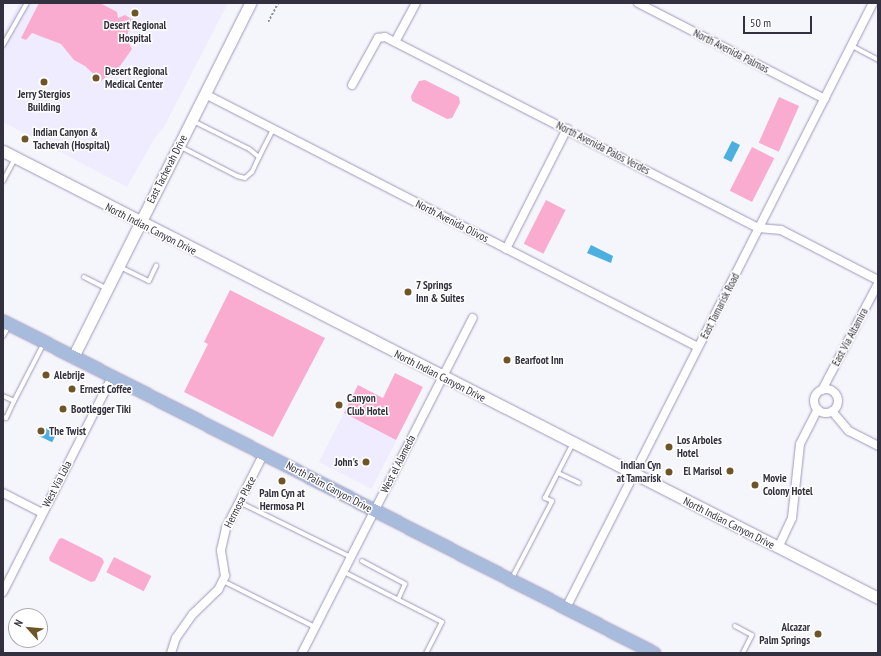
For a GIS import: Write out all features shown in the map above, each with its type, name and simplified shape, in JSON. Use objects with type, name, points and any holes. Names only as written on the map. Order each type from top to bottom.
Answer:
[{"type":"main road","name":"East Tachevah Drive","points":[[73,356],[250,3]]},
{"type":"main road","name":"North Indian Canyon Drive","points":[[3,151],[139,223],[878,598]]},
{"type":"main road","name":"North Palm Canyon Drive","points":[[6,322],[654,653]]},
{"type":"street","points":[[396,42],[416,3]]},
{"type":"street","name":"North Avenida Palmas","points":[[638,3],[825,99]]},
{"type":"street","name":"East Tamarisk Road","points":[[566,608],[873,3]]},
{"type":"street","name":"North Avenida Palos Verdes","points":[[352,85],[378,38],[385,37],[759,228],[781,230],[878,280]]},
{"type":"street","name":"North Avenida Olivos","points":[[205,94],[698,348]]},
{"type":"street","points":[[506,249],[567,130]]},
{"type":"street","name":"East Via Altamira","points":[[778,548],[792,518],[800,444],[818,409],[814,399],[822,390],[878,284]]},
{"type":"street","name":"West el Alameda","points":[[302,653],[473,318]]},
{"type":"street","name":"West Via Lola","points":[[3,592],[112,377]]},
{"type":"street","points":[[818,409],[825,413],[832,411],[837,405],[837,397],[833,391],[822,390]]},
{"type":"street","points":[[832,411],[849,431],[878,446]]},
{"type":"street","name":"Hermosa Place","points":[[222,581],[225,576],[221,550],[226,528],[264,453]]},
{"type":"street","points":[[3,493],[42,513]]},
{"type":"street","points":[[171,653],[176,638],[193,614],[218,590],[222,581]]},
{"type":"lane","points":[[3,45],[27,3]]},
{"type":"lane","points":[[852,46],[878,60]]},
{"type":"lane","points":[[192,120],[249,149],[259,157]]},
{"type":"lane","points":[[179,146],[245,178],[252,172],[273,129]]},
{"type":"lane","points":[[3,181],[16,158]]},
{"type":"lane","points":[[118,266],[148,281],[156,266]]},
{"type":"lane","points":[[84,277],[107,288]]},
{"type":"lane","points":[[3,336],[6,322]]},
{"type":"lane","points":[[3,417],[6,418],[44,342]]},
{"type":"lane","points":[[3,396],[14,402]]},
{"type":"lane","points":[[511,580],[552,501],[545,498],[573,443]]},
{"type":"lane","points":[[558,473],[579,483]]},
{"type":"lane","points":[[239,502],[351,557]]},
{"type":"lane","points":[[362,561],[405,584],[398,600]]},
{"type":"lane","points":[[343,571],[442,622],[426,653]]},
{"type":"lane","points":[[222,581],[315,627]]},
{"type":"lane","points":[[735,626],[752,636],[743,653]]},
{"type":"path","points":[[268,22],[278,3]]},
{"type":"shaded area","name":"Desert Regional Medical Center","points":[[19,3],[228,3],[164,127],[154,139],[127,187],[3,122],[3,34]]},
{"type":"shaded area","points":[[39,3],[100,3],[117,12],[118,18],[125,15],[133,20],[126,38],[132,49],[120,66],[101,81],[85,66],[74,60],[61,44],[32,33],[26,40],[21,38]]},
{"type":"shaded area","points":[[425,80],[459,97],[460,103],[452,118],[447,119],[412,101],[411,96],[419,81]]},
{"type":"shaded area","points":[[779,97],[799,106],[779,152],[759,143]]},
{"type":"shaded area","points":[[752,147],[774,158],[752,202],[730,191]]},
{"type":"shaded area","points":[[546,200],[566,210],[543,254],[524,244]]},
{"type":"shaded area","points":[[230,290],[325,338],[273,437],[184,392],[208,344],[204,342]]},
{"type":"shaded area","points":[[395,373],[423,387],[396,440],[344,413],[358,385],[383,398]]},
{"type":"shaded area","points":[[344,413],[397,440],[372,489],[319,462]]},
{"type":"shaded area","points":[[62,538],[102,558],[104,562],[95,581],[91,582],[50,561],[49,558],[59,539]]},
{"type":"shaded area","points":[[114,557],[151,576],[144,591],[106,572]]},
{"type":"water","points":[[732,141],[740,145],[731,162],[723,158]]},
{"type":"water","points":[[591,245],[613,256],[611,263],[587,253]]},
{"type":"water","points":[[41,426],[56,433],[52,442],[37,435]]},
{"type":"place","name":"Desert Regional Hospital","points":[[135,13]]},
{"type":"place","name":"Desert Regional Medical Center","points":[[96,78]]},
{"type":"place","name":"Jerry Stergios Building","points":[[44,82]]},
{"type":"place","name":"Indian Canyon & Tachevah (Hospital)","points":[[25,139]]},
{"type":"place","name":"7 Springs Inn & Suites","points":[[408,292]]},
{"type":"place","name":"Bearfoot Inn","points":[[507,360]]},
{"type":"place","name":"Alebrije","points":[[46,375]]},
{"type":"place","name":"Ernest Coffee","points":[[72,389]]},
{"type":"place","name":"Canyon Club Hotel","points":[[339,405]]},
{"type":"place","name":"Bootlegger Tiki","points":[[63,409]]},
{"type":"place","name":"The Twist","points":[[41,431]]},
{"type":"place","name":"Los Arboles Hotel","points":[[669,447]]},
{"type":"place","name":"John's","points":[[366,462]]},
{"type":"place","name":"El Marisol","points":[[730,471]]},
{"type":"place","name":"Indian Cyn at Tamarisk","points":[[669,472]]},
{"type":"place","name":"Palm Cyn at Hermosa Pl","points":[[282,481]]},
{"type":"place","name":"Movie Colony Hotel","points":[[755,485]]},
{"type":"place","name":"Alcazar Palm Springs","points":[[818,634]]}]
